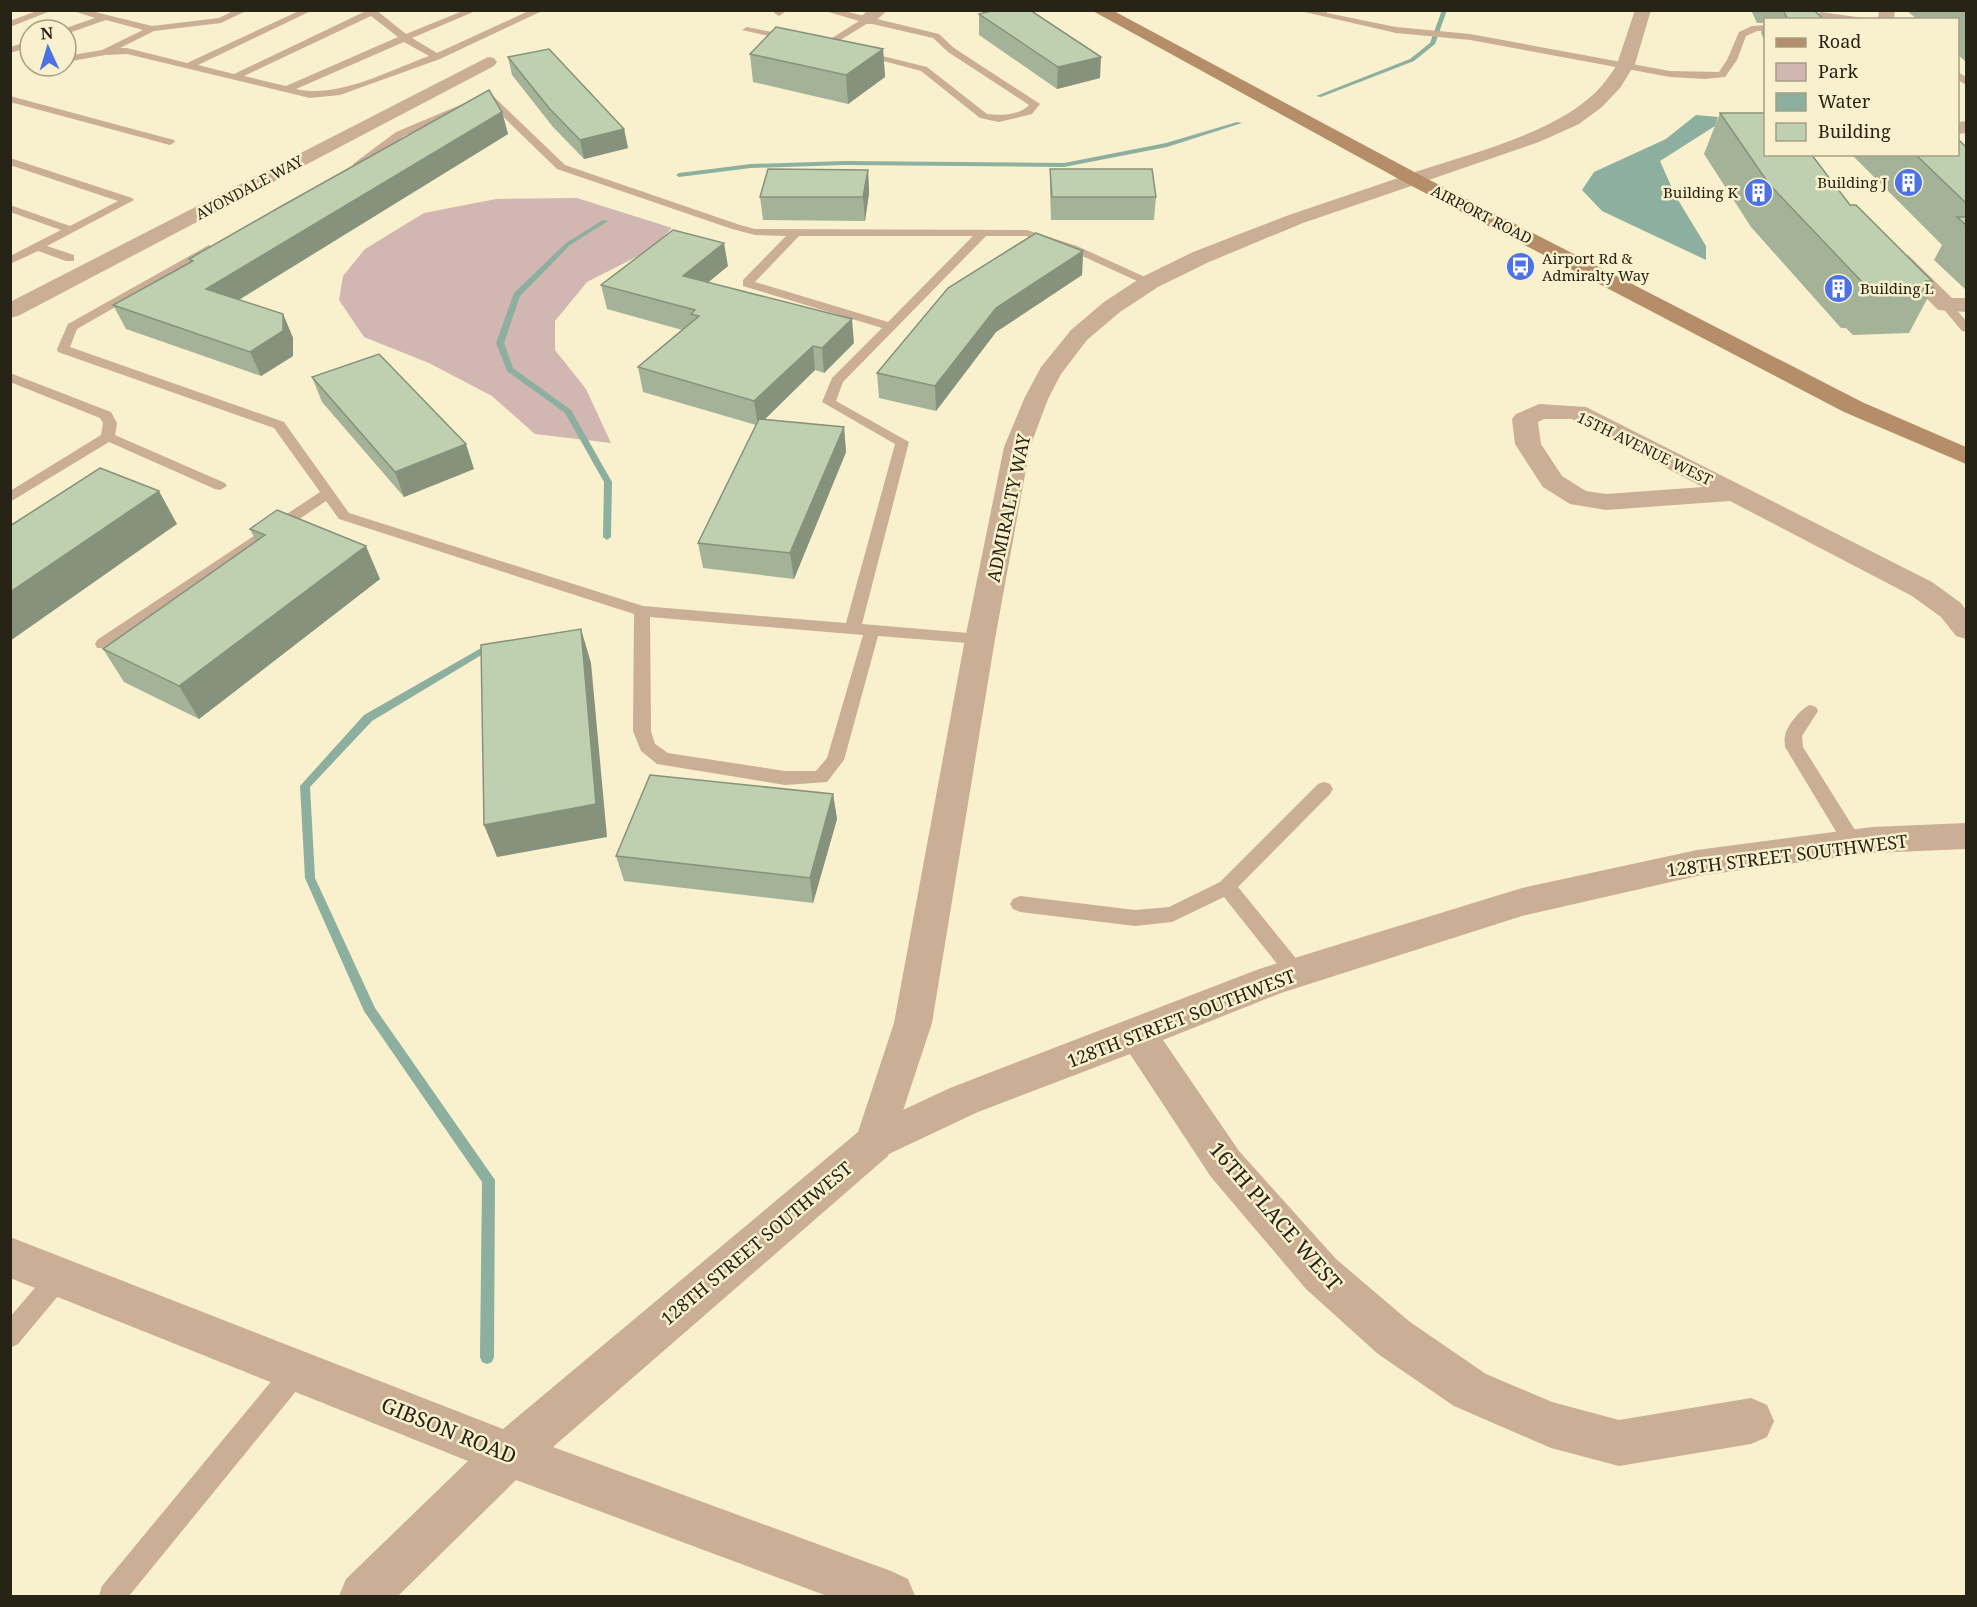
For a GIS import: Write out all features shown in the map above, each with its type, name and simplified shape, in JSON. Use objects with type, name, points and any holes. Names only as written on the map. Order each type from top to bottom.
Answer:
[{"type":"main road","name":"AIRPORT ROAD","points":[[1099,10],[1413,179],[1852,407],[1966,456]]},
{"type":"street","name":"ADMIRALTY WAY","points":[[874,1143],[913,1023],[980,639],[1017,447],[1036,399],[1050,372],[1079,335],[1112,307],[1149,282],[1201,257],[1296,219],[1532,138],[1572,120],[1614,84],[1626,64],[1643,10]]},
{"type":"street","name":"AVONDALE WAY","points":[[10,311],[488,62]]},
{"type":"street","points":[[1887,247],[1956,305]]},
{"type":"street","name":"15TH AVENUE WEST","points":[[1736,493],[1606,502],[1579,498],[1552,481],[1528,444],[1525,419],[1539,411],[1577,412],[1736,493],[1923,589],[1951,610],[1966,629]]},
{"type":"street","name":"128TH STREET SOUTHWEST","points":[[509,1454],[874,1143],[964,1100],[1272,980],[1522,902],[1697,863],[1853,843],[1966,836]]},
{"type":"street","name":"16TH PLACE WEST","points":[[1137,1034],[1225,1164],[1321,1274],[1394,1338],[1470,1390],[1551,1425],[1620,1443],[1751,1421]]},
{"type":"street","name":"GIBSON ROAD","points":[[10,1257],[509,1454],[891,1596]]},
{"type":"street","points":[[363,1596],[509,1454]]},
{"type":"lane","points":[[10,24],[49,10]]},
{"type":"lane","points":[[74,10],[152,29]]},
{"type":"lane","points":[[105,52],[152,29],[221,20],[244,10]]},
{"type":"lane","points":[[188,66],[309,10]]},
{"type":"lane","points":[[285,90],[474,10]]},
{"type":"lane","points":[[78,57],[128,51],[285,90],[310,95],[336,93],[437,57],[540,10]]},
{"type":"lane","points":[[826,10],[873,15],[936,36],[951,50],[1035,104],[1028,112],[999,119],[984,116],[924,69],[847,51]]},
{"type":"lane","points":[[1300,10],[1396,30],[1470,37],[1626,64],[1670,74],[1704,76],[1722,75],[1728,68],[1742,34],[1755,28],[1764,28]]},
{"type":"lane","points":[[235,77],[369,11],[405,38],[437,57]]},
{"type":"lane","points":[[826,46],[873,15]]},
{"type":"lane","points":[[1821,15],[1843,18]]},
{"type":"lane","points":[[78,27],[106,17]]},
{"type":"lane","points":[[747,30],[837,48]]},
{"type":"lane","points":[[942,56],[951,50]]},
{"type":"lane","points":[[924,69],[933,62]]},
{"type":"lane","points":[[344,172],[374,155],[400,135],[488,97],[561,167],[736,227],[755,232],[1027,233],[1073,248],[1149,282]]},
{"type":"lane","points":[[10,99],[170,142]]},
{"type":"lane","points":[[10,161],[128,200],[10,261]]},
{"type":"lane","points":[[10,208],[71,230]]},
{"type":"lane","points":[[796,232],[747,284],[892,327]]},
{"type":"lane","points":[[853,628],[902,442],[829,402],[837,381],[983,233]]},
{"type":"lane","points":[[224,241],[72,327],[63,349],[279,425],[344,516],[642,611],[980,639]]},
{"type":"lane","points":[[37,247],[70,258]]},
{"type":"lane","points":[[1956,305],[1966,328]]},
{"type":"lane","points":[[10,377],[106,415],[111,423],[108,436],[10,498]]},
{"type":"lane","points":[[108,436],[220,486]]},
{"type":"lane","points":[[103,644],[328,493]]},
{"type":"lane","points":[[642,611],[642,731],[647,747],[663,759],[785,778],[821,777],[835,759],[872,630]]},
{"type":"lane","points":[[1810,711],[1793,735],[1794,747],[1853,843]]},
{"type":"lane","points":[[1020,903],[1135,918],[1172,914],[1227,887],[1324,789]]},
{"type":"lane","points":[[1227,887],[1296,973]]},
{"type":"lane","points":[[10,1336],[60,1276]]},
{"type":"lane","points":[[112,1596],[297,1370]]},
{"type":"green space","points":[[577,198],[672,228],[650,250],[587,282],[555,321],[555,350],[586,389],[611,443],[535,434],[492,396],[429,363],[364,337],[339,300],[343,276],[365,249],[424,213],[496,199]]},
{"type":"water","points":[[1696,115],[1718,117],[1715,126],[1660,161],[1675,195],[1706,246],[1706,260],[1602,211],[1582,190],[1594,172],[1666,139]]},
{"type":"building","points":[[995,10],[1030,10],[1101,57],[1058,67],[979,14]]},
{"type":"building","points":[[1783,10],[1814,10],[1822,18],[1787,18]]},
{"type":"building","points":[[776,27],[883,49],[846,75],[750,54]]},
{"type":"building","points":[[549,49],[624,129],[580,140],[549,108],[508,57]]},
{"type":"building","points":[[489,90],[502,112],[206,289],[283,314],[283,331],[250,352],[113,305],[193,261],[189,259]]},
{"type":"building","points":[[1720,113],[1764,113],[1764,156],[1813,156],[1850,205],[1856,205],[1932,281],[1926,281],[1933,288],[1876,290],[1869,283],[1863,283],[1769,184]]},
{"type":"building","points":[[1959,140],[1966,147],[1966,203],[1917,156],[1959,156]]},
{"type":"building","points":[[768,169],[868,170],[863,197],[760,197]]},
{"type":"building","points":[[1050,169],[1152,169],[1156,197],[1052,197]]},
{"type":"building","points":[[1957,217],[1966,217],[1966,225]]},
{"type":"building","points":[[673,230],[724,243],[683,276],[852,319],[822,348],[813,346],[754,401],[638,367],[699,316],[691,314],[695,310],[601,285]]},
{"type":"building","points":[[1036,233],[1083,251],[996,308],[935,386],[877,373],[948,288]]},
{"type":"building","points":[[379,354],[466,444],[395,472],[312,377]]},
{"type":"building","points":[[759,419],[844,427],[790,553],[698,543]]},
{"type":"building","points":[[100,468],[159,491],[10,592],[10,526]]},
{"type":"building","points":[[277,510],[366,546],[179,686],[103,649],[265,535],[250,529]]},
{"type":"building","points":[[581,629],[596,804],[484,825],[481,645]]},
{"type":"building","points":[[650,775],[833,794],[810,878],[616,856]]},
{"type":"waterway","points":[[1319,96],[1412,60],[1432,44],[1445,10]]},
{"type":"waterway","points":[[679,175],[751,166],[845,163],[1064,165],[1167,145],[1239,123]]},
{"type":"waterway","points":[[605,221],[568,244],[517,295],[500,343],[510,369],[568,412],[608,482],[607,537]]},
{"type":"waterway","points":[[487,1357],[489,1180],[370,1011],[310,878],[305,786],[368,718],[490,646]]},
{"type":"place","name":"Building J","points":[[1908,182]]},
{"type":"place","name":"Building K","points":[[1759,192]]},
{"type":"place","name":"Airport Rd & Admiralty Way","points":[[1521,267]]},
{"type":"place","name":"Building L","points":[[1839,288]]}]
